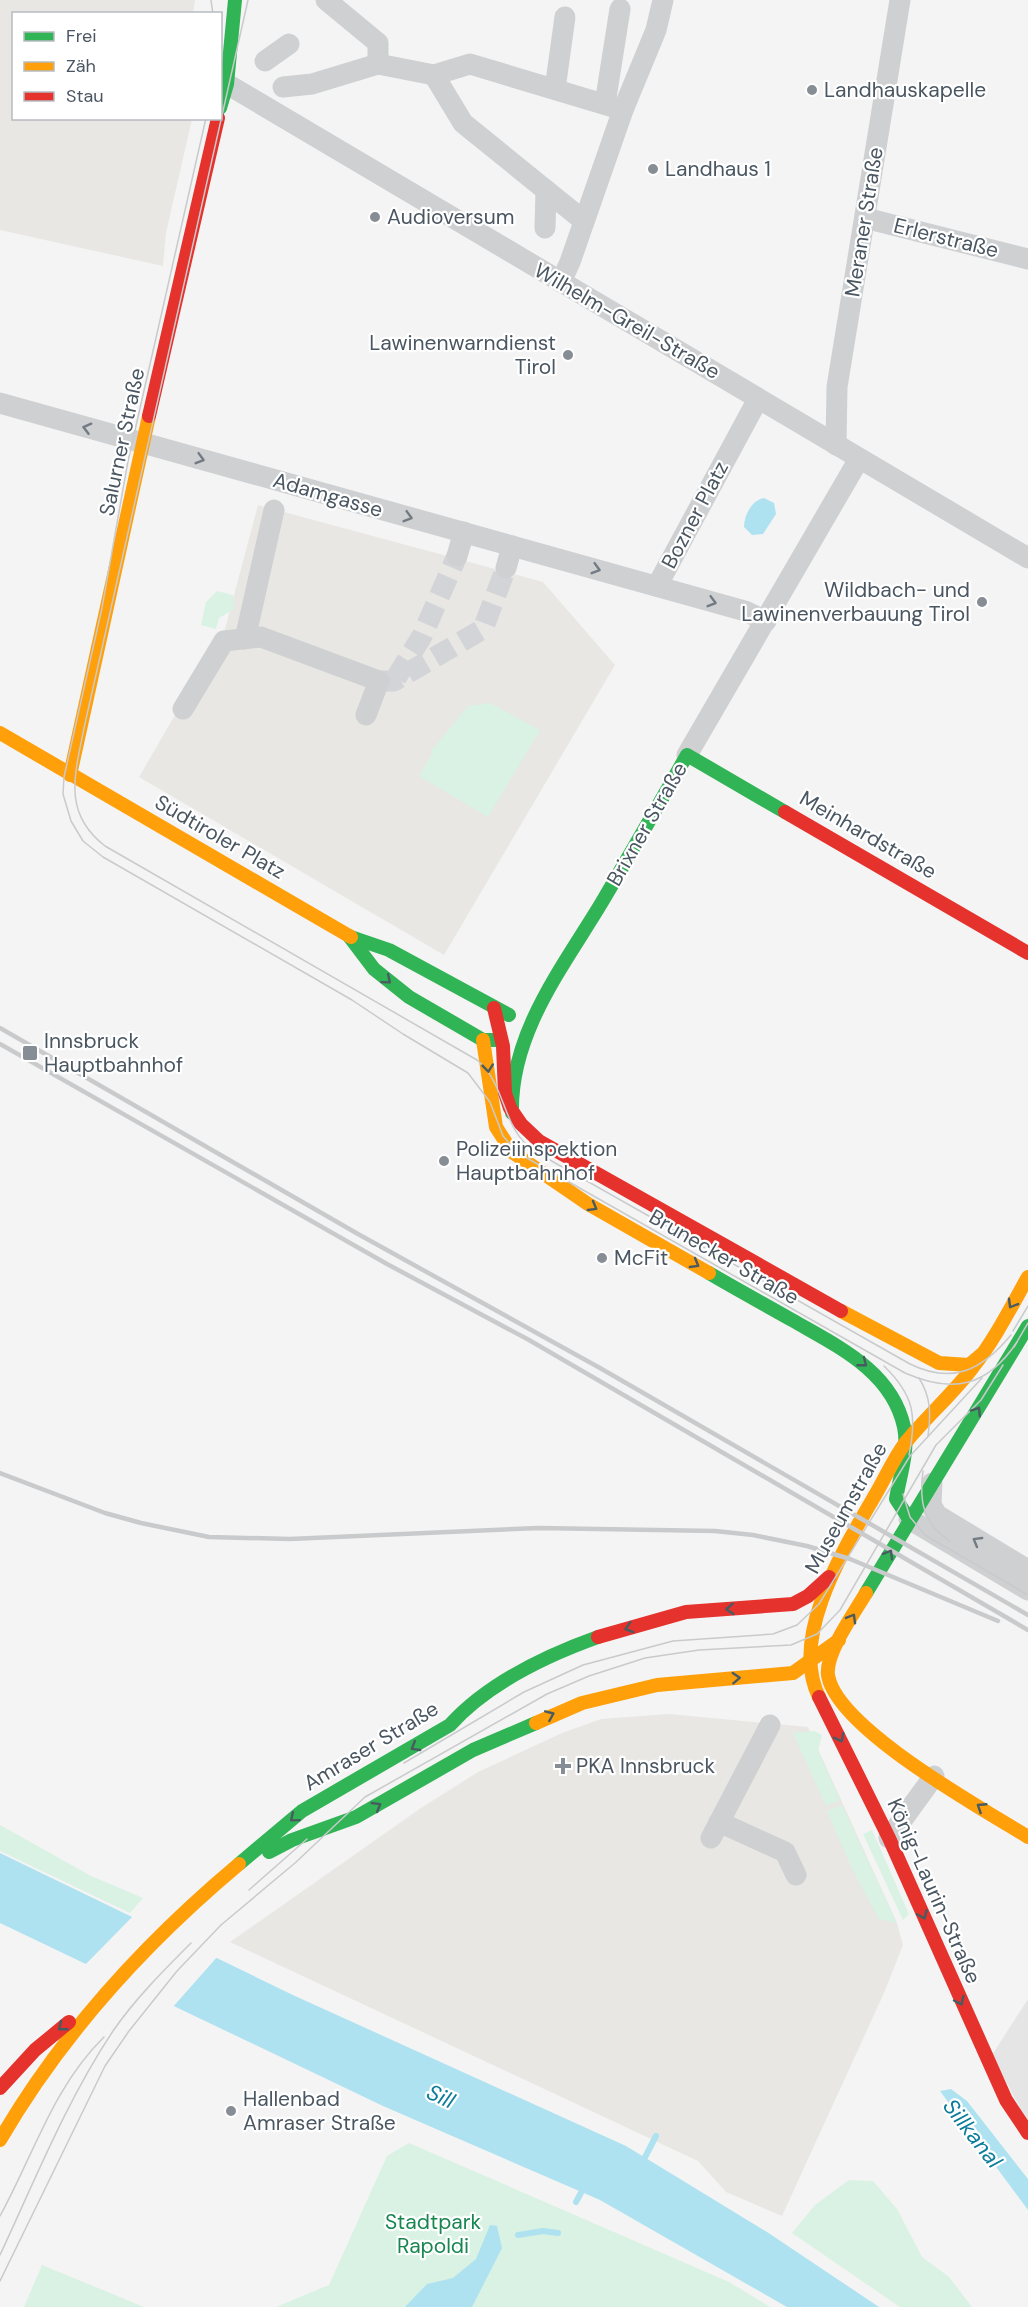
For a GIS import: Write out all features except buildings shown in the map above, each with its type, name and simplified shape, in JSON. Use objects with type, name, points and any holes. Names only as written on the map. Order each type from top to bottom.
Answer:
[{"type":"street","points":[[222,101],[227,84],[235,0]]},
{"type":"street","points":[[326,0],[378,44],[378,63]]},
{"type":"street","points":[[614,107],[649,39],[663,0]]},
{"type":"street","name":"Meraner Straße","points":[[836,445],[837,387],[900,0]]},
{"type":"street","points":[[561,282],[584,221],[617,153],[614,107],[620,8]]},
{"type":"street","points":[[555,89],[565,17]]},
{"type":"street","points":[[265,61],[289,44]]},
{"type":"street","points":[[283,87],[312,84],[378,63],[434,75],[470,64],[614,107]]},
{"type":"street","points":[[434,75],[463,123],[584,221]]},
{"type":"street","name":"Wilhelm-Greil-Straße","points":[[227,84],[1028,558]]},
{"type":"street","name":"Salurner Straße","points":[[70,775],[186,248],[218,120]]},
{"type":"street","points":[[483,159],[492,162],[506,158]]},
{"type":"street","points":[[545,228],[546,190]]},
{"type":"street","name":"Erlerstraße","points":[[865,218],[1028,259]]},
{"type":"street","name":"Bozner Platz","points":[[758,399],[657,586],[745,611],[766,621]]},
{"type":"street","name":"Adamgasse","points":[[0,403],[657,586]]},
{"type":"street","points":[[766,621],[859,459]]},
{"type":"street","points":[[245,639],[274,510]]},
{"type":"street","points":[[457,556],[464,532]]},
{"type":"street","points":[[506,568],[512,546]]},
{"type":"street","name":"Brixner Straße","points":[[530,1027],[766,621]]},
{"type":"street","points":[[183,709],[225,640],[261,637],[379,681],[366,715]]},
{"type":"street","name":"Südtiroler Platz","points":[[0,733],[349,936],[389,950],[494,1008],[517,1018],[532,1015],[538,1010]]},
{"type":"street","name":"Meinhardstraße","points":[[687,755],[1028,953]]},
{"type":"street","name":"Südtiroler Platz","points":[[349,936],[374,969],[395,987],[483,1040]]},
{"type":"street","points":[[494,1008],[500,1023],[502,1040],[502,1086],[512,1113]]},
{"type":"street","points":[[483,1040],[502,1040],[521,1034],[530,1027]]},
{"type":"street","points":[[512,1113],[511,1081],[530,1027]]},
{"type":"street","name":"Brunecker Straße","points":[[483,1040],[496,1127],[512,1152],[588,1204],[835,1344],[867,1366],[895,1400],[906,1443]]},
{"type":"street","name":"Brunecker Straße","points":[[512,1113],[531,1134],[553,1149],[857,1320],[939,1363],[949,1373],[956,1390]]},
{"type":"street","name":"Museumstraße","points":[[810,1664],[819,1608],[830,1576],[906,1443],[956,1390],[982,1354],[1028,1277]]},
{"type":"street","points":[[1028,1326],[933,1479],[839,1640],[830,1662],[828,1676],[843,1708],[865,1729],[1028,1837]]},
{"type":"street","name":"Brunecker Straße","points":[[939,1363],[969,1365],[982,1354]]},
{"type":"street","points":[[945,1460],[957,1422],[956,1390]]},
{"type":"street","points":[[906,1443],[896,1499],[909,1519],[1028,1590]]},
{"type":"street","points":[[933,1479],[930,1497],[935,1513],[1028,1570]]},
{"type":"street","name":"Amraser Straße","points":[[0,2140],[31,2087],[108,1991],[213,1886],[302,1811],[450,1725],[462,1712],[503,1681],[525,1669],[608,1634],[686,1612],[793,1604],[808,1596],[830,1576]]},
{"type":"street","points":[[810,1664],[839,1640]]},
{"type":"street","name":"Amraser Straße","points":[[213,1886],[282,1844],[356,1817],[473,1750],[582,1703],[657,1684],[793,1673],[810,1664]]},
{"type":"street","name":"König-Laurin-Straße","points":[[810,1664],[813,1686],[889,1838],[1006,2100],[1028,2133]]},
{"type":"street","points":[[776,1675],[800,1680],[813,1686]]},
{"type":"street","points":[[771,1725],[715,1830],[785,1852],[796,1875]]},
{"type":"street","points":[[889,1838],[934,1776]]},
{"type":"street","name":"Amraser Straße","points":[[3,2078],[54,2033],[108,1991]]},
{"type":"street","points":[[3,2078],[31,2087]]},
{"type":"shaded area","points":[[0,0],[195,0],[193,12],[12,12],[12,120],[192,120],[166,233],[163,266],[0,230]]},
{"type":"shaded area","points":[[258,505],[543,582],[615,665],[444,955],[139,777],[225,629]]},
{"type":"shaded area","points":[[669,1714],[808,1727],[897,1923],[903,1945],[884,1993],[782,2216],[726,2192],[698,2161],[230,1942],[421,1808],[478,1772],[562,1733],[601,1719]]},
{"type":"shaded area","points":[[1028,1999],[1028,2123],[992,2055]]},
{"type":"green space","points":[[217,591],[233,595],[234,609],[219,618],[216,629],[201,625],[206,602]]},
{"type":"green space","points":[[490,703],[540,730],[488,817],[419,776],[432,754],[431,751],[468,706]]},
{"type":"green space","points":[[814,1731],[822,1735],[818,1751],[840,1800],[826,1806],[793,1733]]},
{"type":"green space","points":[[842,1805],[897,1923],[879,1919],[853,1871],[827,1811]]},
{"type":"green space","points":[[0,1825],[91,1876],[143,1898],[130,1913],[0,1851]]},
{"type":"green space","points":[[872,1830],[909,1914],[903,1920],[863,1834]]},
{"type":"green space","name":"Stadtpark Rapoldi","points":[[409,2143],[729,2282],[770,2307],[276,2307],[329,2285],[387,2156]]},
{"type":"green space","points":[[849,2180],[873,2181],[897,2209],[922,2257],[949,2277],[972,2307],[900,2307],[792,2233],[815,2205]]},
{"type":"green space","points":[[42,2265],[144,2307],[24,2307]]},
{"type":"water","points":[[764,498],[774,503],[776,514],[763,534],[752,535],[744,527],[745,518],[752,505]]},
{"type":"water","name":"Sill","points":[[0,1853],[295,1996],[626,2146],[767,2232],[879,2307],[787,2307],[600,2200],[383,2106],[0,1923]]},
{"type":"water","name":"Sillkanal","points":[[951,2089],[967,2101],[1028,2179],[1028,2210],[940,2091]]},
{"type":"water","points":[[490,2225],[497,2226],[502,2248],[472,2307],[405,2307],[427,2284],[453,2278],[476,2259]]},
{"type":"pier","points":[[134,1915],[218,1956],[172,2008],[84,1966]]},
{"type":"waterway","points":[[641,2165],[656,2136]]},
{"type":"waterway","points":[[576,2202],[583,2189],[586,2189]]},
{"type":"waterway","points":[[518,2235],[543,2231],[558,2233]]},
{"type":"tunnel","points":[[396,678],[422,636],[457,556]]},
{"type":"tunnel","points":[[379,681],[394,681],[483,629],[506,568]]},
{"type":"tram line","points":[[211,0],[213,12]]},
{"type":"tram line","points":[[222,116],[248,0]]},
{"type":"tram line","points":[[206,120],[128,461],[102,608],[64,777],[63,794],[71,821],[83,841],[103,857],[352,1000],[468,1073],[490,1102],[503,1136],[518,1153],[905,1373],[922,1380],[939,1383],[968,1382],[994,1369],[1017,1342]]},
{"type":"tram line","points":[[221,120],[77,761],[75,792],[82,820],[91,833],[105,846],[477,1060],[494,1082],[515,1131],[534,1151],[910,1364],[940,1373],[966,1370],[989,1357],[1011,1335]]},
{"type":"tram line","points":[[1013,1331],[1028,1306]]},
{"type":"tram line","points":[[1014,1347],[1028,1323]]},
{"type":"tram line","points":[[0,2281],[105,2066],[129,2031],[177,1971],[221,1925],[295,1863],[365,1797],[547,1694],[589,1676],[645,1658],[699,1650],[791,1645],[817,1634],[840,1610],[936,1445],[981,1400],[1003,1365]]},
{"type":"tram line","points":[[884,1366],[902,1387],[911,1407],[913,1429],[909,1455]]},
{"type":"tram line","points":[[919,1378],[926,1392],[929,1406],[928,1436]]},
{"type":"tram line","points":[[404,1763],[524,1692],[583,1665],[673,1641],[773,1634],[797,1625],[819,1604],[910,1456],[982,1378]]},
{"type":"tram line","points":[[923,1471],[922,1492],[925,1511],[934,1527],[950,1541]]},
{"type":"tram line","points":[[903,1494],[910,1517],[925,1535],[1028,1595]]},
{"type":"tram line","points":[[249,1890],[307,1839]]},
{"type":"tram line","points":[[0,2255],[52,2141],[96,2057],[131,2008],[191,1943]]},
{"type":"tram line","points":[[0,2216],[58,2099],[71,2077],[104,2037]]},
{"type":"railway","points":[[0,1028],[358,1234],[600,1368],[1028,1615]]},
{"type":"railway","points":[[0,1044],[387,1264],[529,1340],[1028,1630]]},
{"type":"railway","points":[[0,1473],[105,1513],[209,1537],[290,1539],[539,1528],[715,1531],[753,1535],[807,1546],[850,1559],[998,1621]]},
{"type":"traffic: fast","points":[[222,101],[227,84],[235,0]]},
{"type":"traffic: fast","points":[[512,1113],[514,1084],[529,1028],[556,976],[613,884],[687,755],[785,812]]},
{"type":"traffic: fast","points":[[349,936],[374,969],[409,997],[483,1040],[501,1040]]},
{"type":"traffic: fast","points":[[351,937],[389,950],[509,1015]]},
{"type":"traffic: fast","points":[[709,1273],[844,1351],[875,1375],[888,1390],[898,1407],[904,1427],[905,1454],[896,1499],[909,1519]]},
{"type":"traffic: fast","points":[[866,1593],[1028,1326]]},
{"type":"traffic: fast","points":[[239,1864],[302,1811],[450,1725],[482,1696],[518,1672],[598,1637]]},
{"type":"traffic: fast","points":[[269,1852],[292,1840],[356,1817],[473,1750],[536,1723]]},
{"type":"traffic: slow","points":[[70,775],[149,416]]},
{"type":"traffic: slow","points":[[0,733],[351,937]]},
{"type":"traffic: slow","points":[[483,1040],[496,1127],[512,1152],[588,1204],[709,1273]]},
{"type":"traffic: slow","points":[[819,1697],[812,1673],[811,1648],[815,1621],[836,1567],[901,1449],[981,1356],[1028,1277]]},
{"type":"traffic: slow","points":[[841,1311],[939,1363],[969,1365],[982,1354]]},
{"type":"traffic: slow","points":[[866,1593],[836,1644],[828,1666],[828,1675],[837,1696],[856,1719],[914,1765],[1028,1837]]},
{"type":"traffic: slow","points":[[536,1723],[582,1703],[657,1685],[793,1673],[839,1640]]},
{"type":"traffic: slow","points":[[0,2140],[50,2064],[108,1992],[171,1925],[239,1864]]},
{"type":"traffic: jam","points":[[149,416],[218,120]]},
{"type":"traffic: jam","points":[[785,812],[1028,953]]},
{"type":"traffic: jam","points":[[494,1008],[503,1046],[505,1093],[510,1108],[521,1124],[539,1141],[841,1311]]},
{"type":"traffic: jam","points":[[598,1637],[686,1612],[793,1604],[808,1596],[829,1577]]},
{"type":"traffic: jam","points":[[819,1697],[889,1838],[1006,2100],[1028,2133]]},
{"type":"traffic: jam","points":[[0,2088],[35,2050],[69,2022]]},
{"type":"place","name":"Landhauskapelle","points":[[812,90]]},
{"type":"place","name":"Landhaus 1","points":[[653,169]]},
{"type":"place","name":"Audioversum","points":[[375,217]]},
{"type":"place","name":"Lawinenwarndienst Tirol","points":[[568,355]]},
{"type":"place","name":"Wildbach- und Lawinenverbauung Tirol","points":[[982,602]]},
{"type":"place","name":"Innsbruck Hauptbahnhof","points":[[30,1053]]},
{"type":"place","name":"Polizeiinspektion Hauptbahnhof","points":[[444,1161]]},
{"type":"place","name":"McFit","points":[[602,1258]]},
{"type":"place","name":"PKA Innsbruck","points":[[563,1766]]},
{"type":"place","name":"Hallenbad Amraser Straße","points":[[231,2111]]}]
